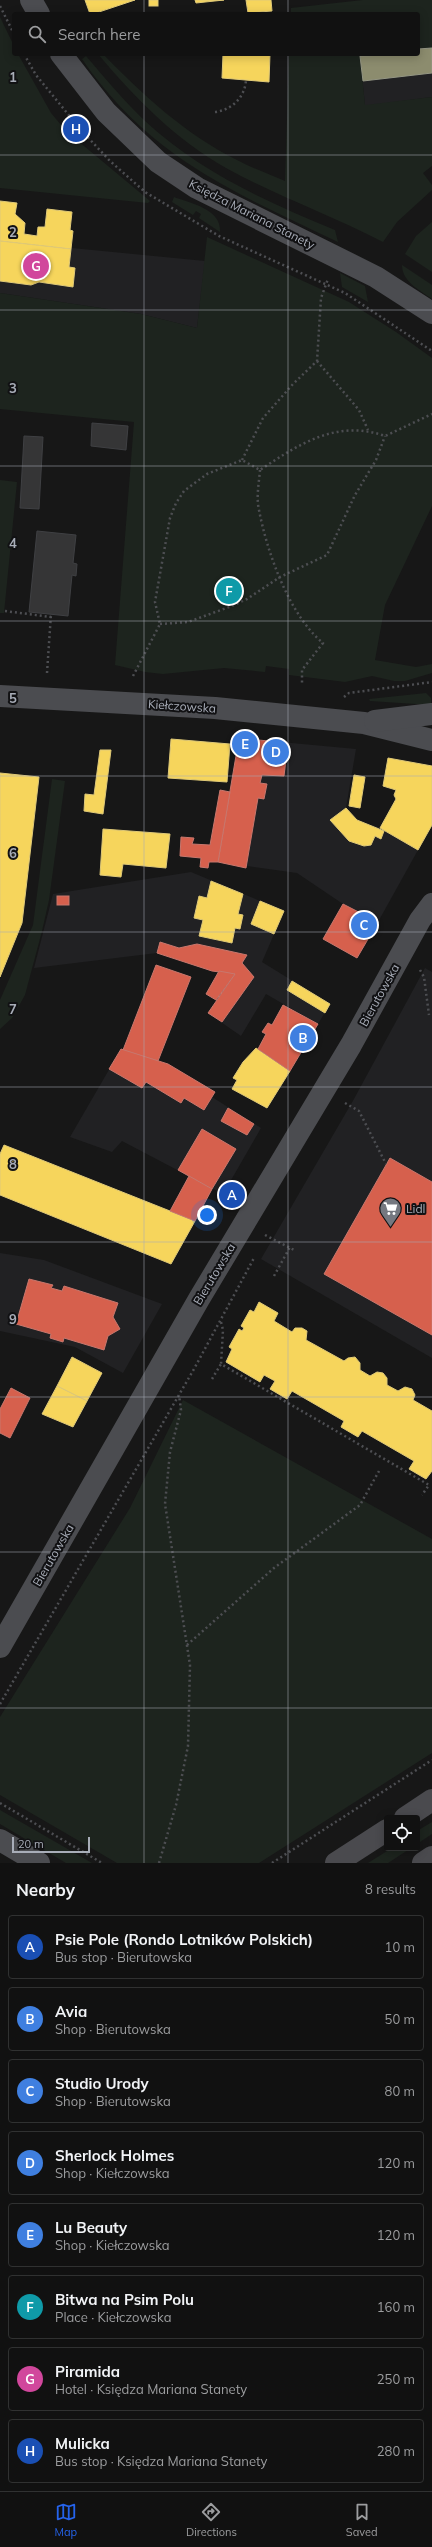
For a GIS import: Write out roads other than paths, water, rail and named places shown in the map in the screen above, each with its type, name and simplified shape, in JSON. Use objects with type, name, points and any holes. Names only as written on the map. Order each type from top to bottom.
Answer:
[{"type":"main road","points":[[410,1815],[432,1800]]},
{"type":"main road","points":[[336,1863],[384,1832]]},
{"type":"main road","points":[[423,1863],[432,1857]]},
{"type":"street","points":[[31,0],[38,12]]},
{"type":"street","name":"Księdza Mariana Stanety","points":[[63,56],[106,112],[165,166],[196,188],[376,277],[432,314]]},
{"type":"street","name":"Kiełczowska","points":[[0,696],[215,708],[364,723],[432,740]]},
{"type":"street","name":"Kiełczowska","points":[[364,723],[432,714]]},
{"type":"street","name":"Bierutowska","points":[[0,1647],[199,1299],[324,1091],[420,920],[432,904]]},
{"type":"street","points":[[0,1840],[39,1863]]},
{"type":"place","name":"Mulicka","points":[[76,129]]},
{"type":"place","name":"Piramida","points":[[36,266]]},
{"type":"place","name":"Bitwa na Psim Polu","points":[[229,591]]},
{"type":"place","name":"Lu Beauty","points":[[245,744]]},
{"type":"place","name":"Sherlock Holmes","points":[[276,752]]},
{"type":"place","name":"Studio Urody","points":[[364,925]]},
{"type":"place","name":"Avia","points":[[303,1038]]},
{"type":"place","name":"Psie Pole (Rondo Lotników Polskich)","points":[[232,1195]]},
{"type":"place","name":"Lidl","points":[[391,1228]]}]
